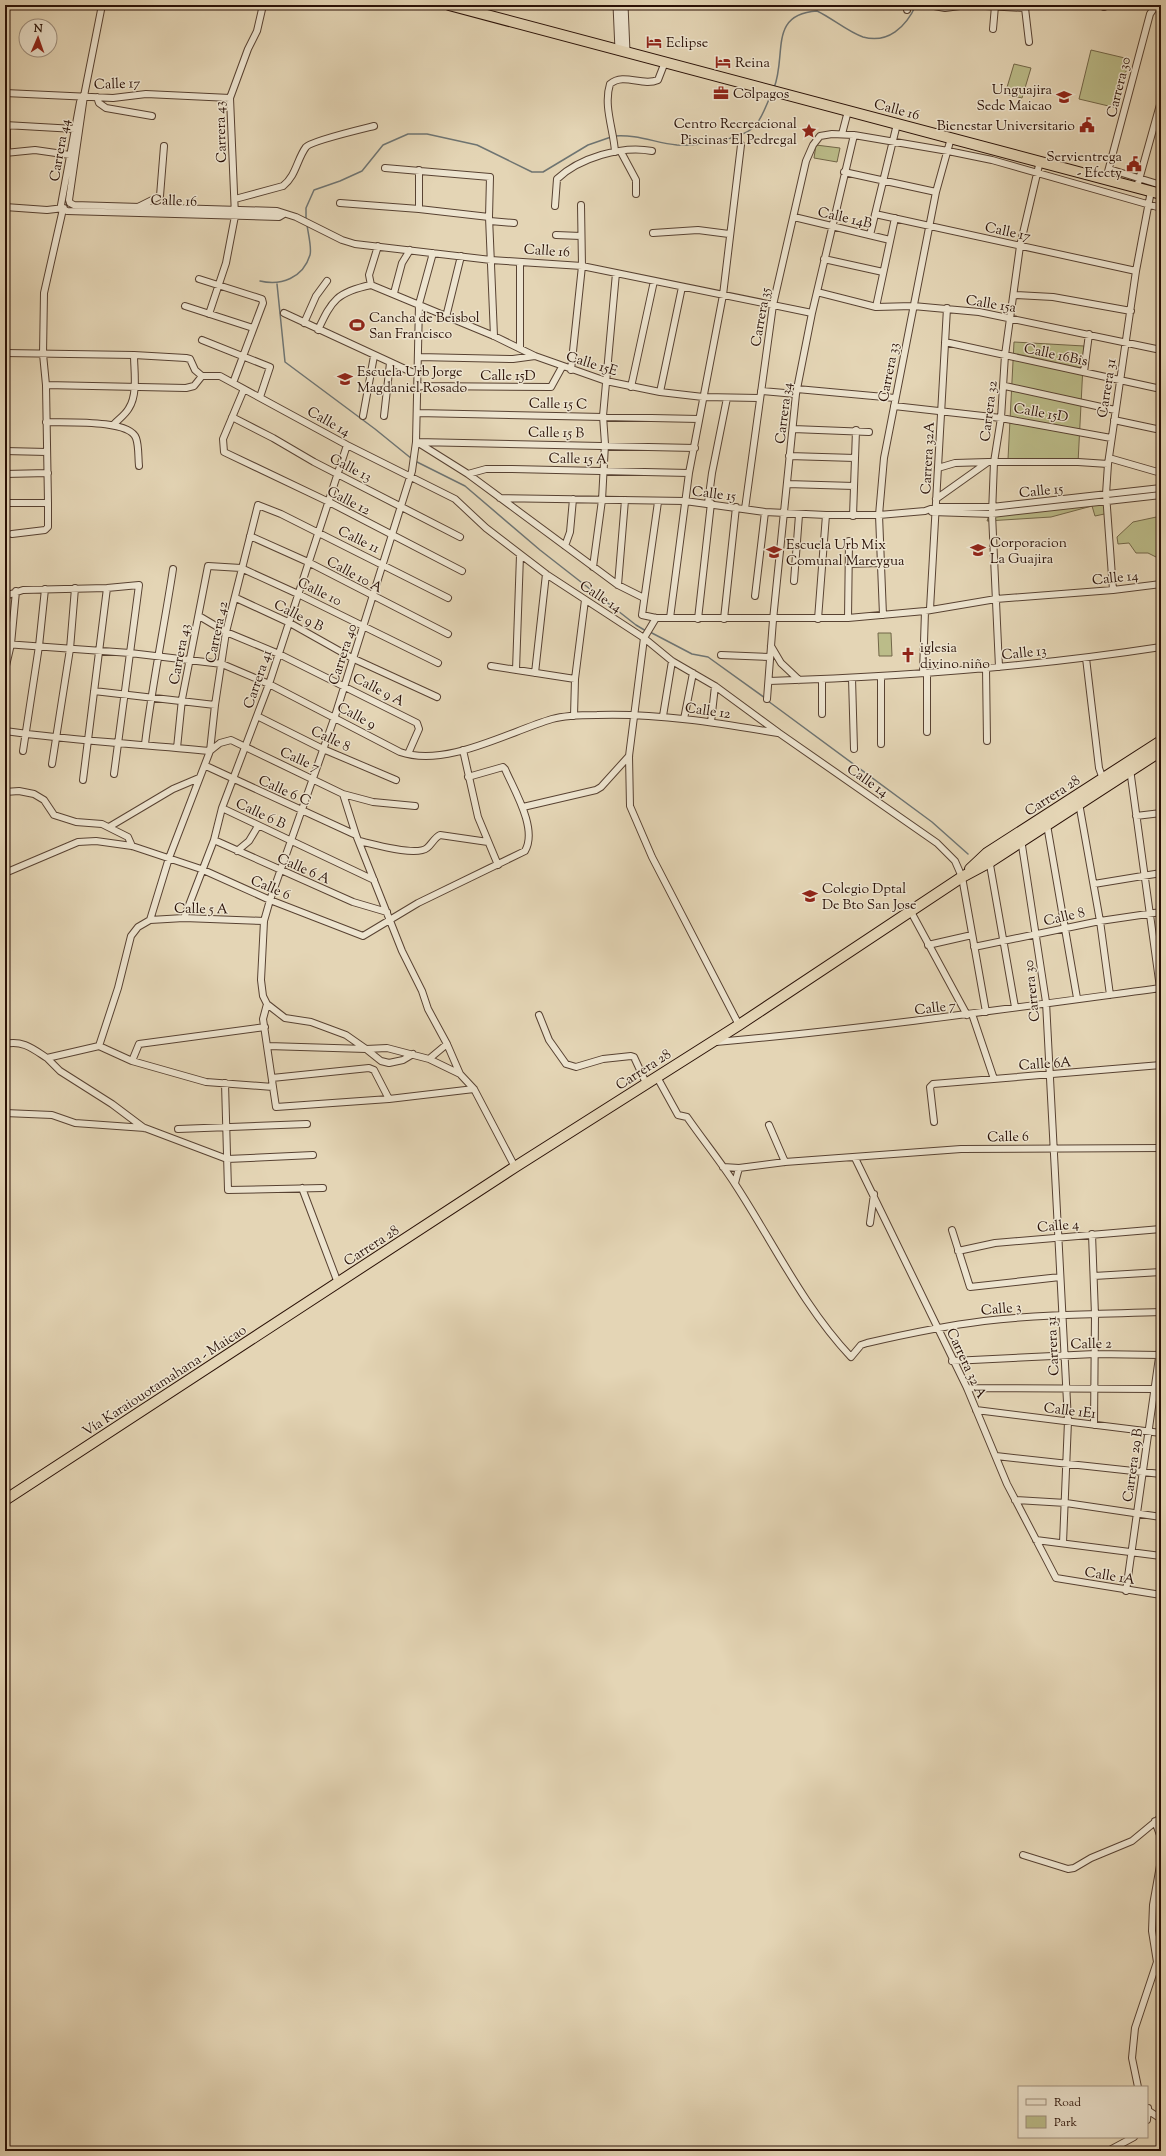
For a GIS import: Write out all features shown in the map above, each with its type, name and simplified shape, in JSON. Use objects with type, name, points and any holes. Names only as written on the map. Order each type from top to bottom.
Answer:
[{"type":"highway","name":"Calle 16","points":[[449,5],[1040,162],[1108,174],[1138,183],[1156,192]]},
{"type":"highway","name":"Carrera 28","points":[[338,1283],[515,1167],[739,1025],[1020,837],[1130,766],[1161,741]]},
{"type":"highway","name":"Carrera 28","points":[[1020,837],[1047,825],[1103,778],[1161,752]]},
{"type":"highway","name":"Vía Karaiouotamahana - Maicao","points":[[5,1500],[338,1283]]},
{"type":"street","name":"Carrera 44","points":[[70,203],[69,200],[84,96],[102,5]]},
{"type":"street","name":"Carrera 43","points":[[209,314],[226,263],[235,213],[230,98],[248,49],[257,31],[263,5]]},
{"type":"street","points":[[618,5],[623,51]]},
{"type":"street","points":[[623,51],[624,5]]},
{"type":"street","points":[[929,5],[1027,6],[1029,42]]},
{"type":"street","points":[[993,28],[995,6]]},
{"type":"street","name":"Carrera 30","points":[[1108,174],[1150,14],[1154,8],[1161,6]]},
{"type":"street","points":[[636,194],[636,180],[618,152],[609,120],[610,84],[616,79],[645,83],[658,80],[664,62]]},
{"type":"street","name":"Calle 17","points":[[5,93],[120,98],[146,94],[230,98]]},
{"type":"street","name":"Carrera 44","points":[[12,534],[45,530],[48,527],[46,385],[43,354],[44,294],[63,209],[61,205],[80,102],[84,96]]},
{"type":"street","points":[[98,97],[99,103],[106,108],[152,116]]},
{"type":"street","points":[[1138,183],[1161,101]]},
{"type":"street","points":[[848,111],[842,134],[948,151],[1036,173],[1161,208]]},
{"type":"street","points":[[870,235],[897,124]]},
{"type":"street","points":[[70,155],[35,150],[6,153],[6,125],[75,129]]},
{"type":"street","points":[[235,199],[283,186],[290,181],[302,153],[312,142],[374,126]]},
{"type":"street","name":"Carrera 35","points":[[745,509],[759,398],[773,305],[806,161],[813,145],[820,136],[842,134]]},
{"type":"street","name":"Carrera 34","points":[[767,699],[773,620],[797,391],[824,259],[854,135]]},
{"type":"street","name":"Carrera 33","points":[[883,615],[879,515],[884,458],[936,192],[951,138]]},
{"type":"street","points":[[670,618],[689,473],[695,448],[703,397],[723,295],[729,234],[741,145]]},
{"type":"street","points":[[138,210],[160,196],[164,146]]},
{"type":"street","points":[[555,206],[557,179],[577,164],[618,152],[643,149],[652,151]]},
{"type":"street","name":"Carrera 32","points":[[999,667],[991,462],[1001,418],[1010,318],[1020,246],[1036,173],[1040,162]]},
{"type":"street","points":[[385,168],[490,177],[489,219],[494,336]]},
{"type":"street","points":[[419,170],[419,209]]},
{"type":"street","points":[[844,172],[936,192]]},
{"type":"street","name":"Calle 16","points":[[1138,183],[1161,185]]},
{"type":"street","name":"Carrera 31","points":[[1112,590],[1107,498],[1108,461],[1136,271],[1148,205],[1156,192]]},
{"type":"street","points":[[63,209],[70,203]]},
{"type":"street","name":"Calle 16","points":[[70,203],[74,205],[138,210]]},
{"type":"street","points":[[340,204],[419,209],[514,223]]},
{"type":"street","points":[[571,370],[582,266],[581,205]]},
{"type":"street","name":"Calle 16","points":[[5,207],[47,210],[63,209],[67,211],[138,210],[235,213],[279,217],[284,214],[296,216],[342,240],[354,244],[491,260],[582,266],[812,313]]},
{"type":"street","name":"Calle 17","points":[[875,214],[1136,271]]},
{"type":"street","name":"Calle 14B","points":[[794,217],[890,240]]},
{"type":"street","points":[[876,307],[895,218]]},
{"type":"street","points":[[653,233],[698,230],[729,234]]},
{"type":"street","points":[[556,235],[581,236]]},
{"type":"street","points":[[371,285],[369,275],[378,246]]},
{"type":"street","points":[[394,293],[402,263],[410,250]]},
{"type":"street","name":"Carrera 40","points":[[267,1004],[263,996],[261,980],[264,921],[290,840],[335,716],[352,658],[384,565],[411,474],[416,442],[419,304],[433,253]]},
{"type":"street","points":[[446,317],[461,256]]},
{"type":"street","points":[[824,259],[883,272]]},
{"type":"street","points":[[520,262],[520,348]]},
{"type":"street","points":[[593,567],[602,500],[605,444],[603,416],[616,273]]},
{"type":"street","points":[[199,279],[262,299],[263,303],[233,383]]},
{"type":"street","points":[[304,323],[316,296],[327,281]]},
{"type":"street","points":[[631,386],[654,281]]},
{"type":"street","points":[[318,330],[331,303],[356,288],[371,285],[394,293],[446,317],[494,336],[535,356]]},
{"type":"street","points":[[660,392],[682,286]]},
{"type":"street","name":"Calle 15a","points":[[817,292],[876,307],[913,306],[947,308],[1010,318],[1161,350]]},
{"type":"street","points":[[1014,295],[1053,297],[1131,311]]},
{"type":"street","points":[[185,306],[253,328]]},
{"type":"street","name":"Carrera 32A","points":[[927,732],[927,610],[936,510],[947,308]]},
{"type":"street","points":[[284,313],[374,356],[418,375]]},
{"type":"street","points":[[1084,372],[1089,334]]},
{"type":"street","points":[[202,340],[270,367],[260,397]]},
{"type":"street","name":"Calle 16Bis","points":[[945,342],[1161,388]]},
{"type":"street","points":[[5,353],[134,355],[190,359],[195,370],[202,376],[194,386],[186,388],[46,385]]},
{"type":"street","points":[[114,424],[129,408],[134,386],[134,355]]},
{"type":"street","points":[[363,416],[374,356]]},
{"type":"street","name":"Calle 15E","points":[[418,357],[513,359],[535,356],[571,370],[606,380],[660,392],[703,397],[759,398]]},
{"type":"street","points":[[384,416],[390,363]]},
{"type":"street","name":"Calle 15D","points":[[417,386],[552,387],[562,367]]},
{"type":"street","name":"Calle 14","points":[[202,376],[220,376],[347,445],[411,474],[455,499],[486,528],[546,574],[644,636],[672,661],[715,686],[778,733],[937,843],[955,861],[962,877],[986,1012]]},
{"type":"street","points":[[1005,386],[1115,410]]},
{"type":"street","points":[[232,417],[244,389]]},
{"type":"street","points":[[761,391],[797,391],[896,398]]},
{"type":"street","points":[[698,619],[712,473],[727,398]]},
{"type":"street","name":"Calle 15D","points":[[894,406],[942,410],[1001,418],[1111,438]]},
{"type":"street","name":"Calle 15 C","points":[[417,413],[699,419]]},
{"type":"street","name":"Calle 12","points":[[232,417],[223,439],[224,452],[329,502],[462,571]]},
{"type":"street","name":"Calle 13","points":[[232,417],[273,438],[314,462],[460,537]]},
{"type":"street","points":[[1114,420],[1161,430]]},
{"type":"street","points":[[46,422],[114,424],[132,433],[136,437],[138,466]]},
{"type":"street","points":[[793,429],[856,430],[869,432]]},
{"type":"street","points":[[853,516],[856,430]]},
{"type":"street","points":[[416,442],[468,474],[618,585],[644,598],[658,502]]},
{"type":"street","name":"Calle 15 B","points":[[416,442],[605,444],[695,448]]},
{"type":"street","name":"Carrera 41","points":[[184,918],[214,840],[222,808],[269,684],[347,445]]},
{"type":"street","points":[[5,451],[47,452]]},
{"type":"street","points":[[789,456],[855,458]]},
{"type":"street","points":[[938,468],[955,463],[991,462],[1054,464],[1108,461],[1161,473]]},
{"type":"street","points":[[936,499],[991,462]]},
{"type":"street","name":"Calle 15 A","points":[[468,474],[486,469],[689,473]]},
{"type":"street","points":[[5,474],[48,473]]},
{"type":"street","points":[[787,484],[854,486]]},
{"type":"street","name":"Calle 15","points":[[1107,498],[1161,488]]},
{"type":"street","name":"Calle 15","points":[[500,498],[658,502],[686,501],[785,514],[853,516],[936,510],[992,511],[1107,498],[1161,495]]},
{"type":"street","points":[[565,546],[570,532],[573,499]]},
{"type":"street","points":[[618,585],[625,500]]},
{"type":"street","points":[[5,504],[48,503]]},
{"type":"street","name":"Calle 11","points":[[258,505],[281,514],[448,598]]},
{"type":"street","name":"Carrera 42","points":[[206,766],[210,751],[226,632],[236,598],[241,568],[258,505]]},
{"type":"street","points":[[724,619],[736,507]]},
{"type":"street","points":[[755,596],[766,512]]},
{"type":"street","points":[[794,581],[799,514]]},
{"type":"street","points":[[818,619],[826,515]]},
{"type":"street","name":"Calle 10 A","points":[[250,536],[308,562],[372,597],[448,634]]},
{"type":"street","points":[[848,541],[848,618]]},
{"type":"street","points":[[516,670],[520,555]]},
{"type":"street","points":[[849,564],[880,563]]},
{"type":"street","name":"Carrera 43","points":[[177,748],[182,699],[208,566]]},
{"type":"street","name":"Calle 10","points":[[208,566],[241,568],[298,594],[438,663]]},
{"type":"street","points":[[145,744],[151,696],[160,656],[173,569]]},
{"type":"street","points":[[535,673],[546,574]]},
{"type":"street","name":"Calle 14","points":[[644,598],[642,615],[656,618],[773,620],[818,619],[883,615],[927,610],[996,599],[1112,590],[1161,584]]},
{"type":"street","points":[[5,596],[16,592],[45,589],[106,588],[139,585],[117,742],[114,774]]},
{"type":"street","points":[[52,764],[70,649],[75,588]]},
{"type":"street","points":[[83,780],[106,588]]},
{"type":"street","points":[[23,751],[39,646],[45,589]]},
{"type":"street","points":[[5,670],[16,592]]},
{"type":"street","name":"Calle 9 B","points":[[236,598],[288,622],[352,658],[437,697]]},
{"type":"street","points":[[574,716],[575,679],[585,600]]},
{"type":"street","name":"Calle 9 A","points":[[199,616],[226,632],[279,654],[344,685],[417,723],[418,729],[408,754]]},
{"type":"street","points":[[656,618],[644,636],[633,714],[629,756],[630,806],[658,869],[739,1025]]},
{"type":"street","name":"Calle 9","points":[[8,644],[130,653],[222,664],[269,684],[335,716],[400,752],[421,756],[464,750]]},
{"type":"street","points":[[771,646],[780,663],[799,680]]},
{"type":"street","name":"Calle 13","points":[[769,681],[852,678],[999,667],[1161,648]]},
{"type":"street","points":[[721,655],[770,657]]},
{"type":"street","points":[[1086,658],[1099,768],[1103,778]]},
{"type":"street","points":[[663,716],[672,661]]},
{"type":"street","points":[[491,666],[575,679]]},
{"type":"street","points":[[986,668],[987,741]]},
{"type":"street","points":[[684,719],[693,673]]},
{"type":"street","points":[[881,676],[881,744]]},
{"type":"street","points":[[852,678],[854,749]]},
{"type":"street","points":[[822,679],[822,714]]},
{"type":"street","points":[[711,722],[715,686]]},
{"type":"street","points":[[94,691],[182,699],[215,705]]},
{"type":"street","name":"Calle 12","points":[[464,750],[554,718],[574,716],[633,714],[663,716],[778,733]]},
{"type":"street","name":"Calle 8","points":[[257,716],[323,749],[396,780]]},
{"type":"street","points":[[5,732],[55,738],[145,744],[210,751]]},
{"type":"street","name":"Calle 7","points":[[210,751],[220,743],[228,740],[312,777],[343,794],[372,802],[415,806]]},
{"type":"street","points":[[464,750],[468,777],[478,817],[498,865]]},
{"type":"street","points":[[523,807],[596,790],[601,787],[629,756]]},
{"type":"street","points":[[150,920],[169,858],[199,778],[206,766]]},
{"type":"street","name":"Calle 6 C","points":[[206,766],[233,780],[356,835]]},
{"type":"street","points":[[1130,766],[1161,995]]},
{"type":"street","points":[[391,921],[418,903],[525,851],[529,838],[523,807],[503,767],[468,777]]},
{"type":"street","points":[[109,828],[173,789],[199,778]]},
{"type":"street","points":[[5,792],[19,791],[34,794],[44,800],[54,814],[76,822],[102,824],[128,837],[132,846]]},
{"type":"street","points":[[343,794],[356,835],[402,951],[422,991],[428,1009],[447,1044],[460,1074],[474,1090],[515,1167]]},
{"type":"street","points":[[1079,799],[1100,920],[1110,995]]},
{"type":"street","name":"Calle 6 B","points":[[222,808],[374,880]]},
{"type":"street","points":[[1136,816],[1161,813]]},
{"type":"street","points":[[1047,825],[1077,998]]},
{"type":"street","points":[[237,851],[249,841],[258,826]]},
{"type":"street","points":[[359,841],[397,849],[422,850],[427,848],[440,835],[488,842]]},
{"type":"street","name":"Carrera 30","points":[[1020,837],[1037,935],[1046,1002],[1054,1148]]},
{"type":"street","name":"Calle 6 A","points":[[214,840],[280,871],[353,902],[387,912]]},
{"type":"street","name":"Calle 6","points":[[5,873],[78,842],[96,841],[132,846],[202,869],[270,900],[363,936],[391,921]]},
{"type":"street","points":[[989,858],[1014,1007]]},
{"type":"street","points":[[1094,884],[1161,873]]},
{"type":"street","points":[[910,910],[928,945],[970,1015],[994,1079]]},
{"type":"street","name":"Calle 8","points":[[974,947],[1037,935],[1100,920],[1161,912]]},
{"type":"street","name":"Calle 5 A","points":[[99,1046],[118,988],[131,936],[138,927],[150,920],[184,918],[264,921]]},
{"type":"street","points":[[928,945],[972,935]]},
{"type":"street","name":"Calle 7","points":[[711,1042],[970,1015],[1046,1002],[1161,988]]},
{"type":"street","points":[[413,1054],[402,1060],[389,1063],[381,1061],[346,1035],[311,1022],[285,1018],[267,1004],[263,1019],[276,1107],[389,1099],[474,1090]]},
{"type":"street","points":[[539,1015],[549,1040],[566,1064],[576,1067],[603,1059],[631,1056],[634,1057],[646,1083]]},
{"type":"street","points":[[132,1061],[139,1044],[265,1027]]},
{"type":"street","points":[[5,1044],[13,1042],[26,1044],[47,1058],[60,1071],[112,1104],[145,1128],[227,1160],[313,1155]]},
{"type":"street","points":[[429,1059],[447,1044]]},
{"type":"street","points":[[47,1058],[99,1046],[132,1061],[206,1082],[273,1087]]},
{"type":"street","points":[[268,1046],[366,1049],[387,1048],[429,1059],[460,1074]]},
{"type":"street","name":"Calle 6A","points":[[934,1122],[931,1085],[1161,1065]]},
{"type":"street","points":[[272,1078],[369,1068],[374,1070],[389,1099]]},
{"type":"street","points":[[657,1077],[678,1115],[687,1117],[735,1183]]},
{"type":"street","points":[[225,1083],[228,1190],[323,1188]]},
{"type":"street","points":[[5,1114],[52,1115],[75,1123],[145,1128]]},
{"type":"street","points":[[178,1130],[307,1124]]},
{"type":"street","points":[[769,1125],[785,1162]]},
{"type":"street","name":"Carrera 31","points":[[1054,1148],[1057,1237],[1068,1421],[1068,1463],[1063,1543]]},
{"type":"street","name":"Calle 6","points":[[723,1167],[739,1168],[785,1162],[961,1149],[1161,1148]]},
{"type":"street","name":"Carrera 32 A","points":[[855,1158],[874,1194],[952,1361],[967,1388],[1015,1500],[1056,1578]]},
{"type":"street","points":[[735,1183],[739,1168]]},
{"type":"street","name":"Calle 3","points":[[735,1183],[762,1230],[820,1322],[852,1357],[861,1345],[867,1343],[937,1328],[985,1321],[1062,1315],[1161,1312]]},
{"type":"street","points":[[302,1188],[338,1283]]},
{"type":"street","points":[[870,1224],[874,1194]]},
{"type":"street","name":"Calle 4","points":[[958,1251],[995,1243],[1161,1229]]},
{"type":"street","points":[[952,1230],[969,1286],[972,1288],[1060,1277]]},
{"type":"street","points":[[1092,1234],[1095,1314],[1094,1425]]},
{"type":"street","points":[[1094,1276],[1161,1272]]},
{"type":"street","name":"Carrera 29 B","points":[[1126,1590],[1155,1389],[1159,1373],[1161,1343]]},
{"type":"street","name":"Calle 2","points":[[952,1361],[1095,1354],[1159,1355]]},
{"type":"street","points":[[967,1388],[1066,1387],[1155,1389]]},
{"type":"street","name":"Calle 1E1","points":[[976,1410],[1161,1434]]},
{"type":"street","points":[[996,1456],[1161,1474]]},
{"type":"street","points":[[1015,1500],[1066,1503],[1161,1517]]},
{"type":"street","points":[[1036,1540],[1161,1556]]},
{"type":"street","name":"Calle 1A","points":[[1056,1578],[1161,1595]]},
{"type":"street","points":[[1158,1819],[1161,1838]]},
{"type":"street","points":[[1023,1855],[1068,1869],[1074,1868],[1090,1858],[1132,1841],[1158,1819]]},
{"type":"street","points":[[1138,2086],[1132,2058],[1136,2028],[1159,1965],[1152,1931],[1153,1905],[1161,1860]]},
{"type":"street","points":[[1148,2109],[1161,2119]]},
{"type":"street","points":[[1108,2151],[1132,2138]]},
{"type":"green space","points":[[1091,50],[1129,59],[1117,108],[1079,99]]},
{"type":"green space","points":[[1014,64],[1031,68],[1022,98],[1005,94]]},
{"type":"green space","points":[[816,145],[840,148],[837,162],[814,158]]},
{"type":"green space","points":[[1014,342],[1084,346],[1078,463],[1008,459]]},
{"type":"green space","points":[[1085,497],[1104,497],[1109,513],[1095,516],[1092,506],[1051,517],[987,521],[991,510]]},
{"type":"green space","points":[[1161,516],[1161,554],[1156,557],[1148,553],[1136,553],[1129,543],[1118,544],[1117,537],[1133,522]]},
{"type":"green space","points":[[878,633],[891,633],[892,656],[879,656]]},
{"type":"waterway","points":[[774,88],[778,75],[782,38],[785,28],[791,20],[802,14],[817,11],[857,35],[872,39],[888,36],[895,32],[907,20],[916,5]]},
{"type":"waterway","points":[[614,136],[639,137],[677,145],[706,143],[728,139],[747,132],[757,124],[771,95]]},
{"type":"waterway","points":[[306,219],[306,208],[314,190],[340,181],[362,171],[383,145],[408,134],[427,134],[477,145],[532,172],[543,172],[588,145],[611,137]]},
{"type":"waterway","points":[[260,281],[283,281],[297,275],[307,263],[310,255],[307,225]]},
{"type":"waterway","points":[[277,284],[285,362],[375,429],[412,459]]},
{"type":"waterway","points":[[415,461],[465,486],[540,550],[636,625],[646,631]]},
{"type":"waterway","points":[[650,632],[692,654],[708,657],[765,698]]},
{"type":"waterway","points":[[768,701],[932,822],[968,854]]},
{"type":"place","name":"Eclipse","points":[[654,42]]},
{"type":"place","name":"Reina","points":[[723,62]]},
{"type":"place","name":"Colpagos","points":[[721,93]]},
{"type":"place","name":"Unguajira Sede Maicao","points":[[1064,97]]},
{"type":"place","name":"Bienestar Universitario","points":[[1087,125]]},
{"type":"place","name":"Centro Recreacional Piscinas El Pedregal","points":[[809,131]]},
{"type":"place","name":"Servientrega - Efecty","points":[[1134,164]]},
{"type":"place","name":"Cancha de Beisbol San Francisco","points":[[357,325]]},
{"type":"place","name":"Escuela Urb Jorge Magdaniel Rosado","points":[[345,379]]},
{"type":"place","name":"Corporacion La Guajira","points":[[978,550]]},
{"type":"place","name":"Escuela Urb Mix Comunal Mareygua","points":[[774,552]]},
{"type":"place","name":"iglesia divino niño","points":[[908,655]]},
{"type":"place","name":"Colegio Dptal De Bto San Jose","points":[[810,896]]}]
